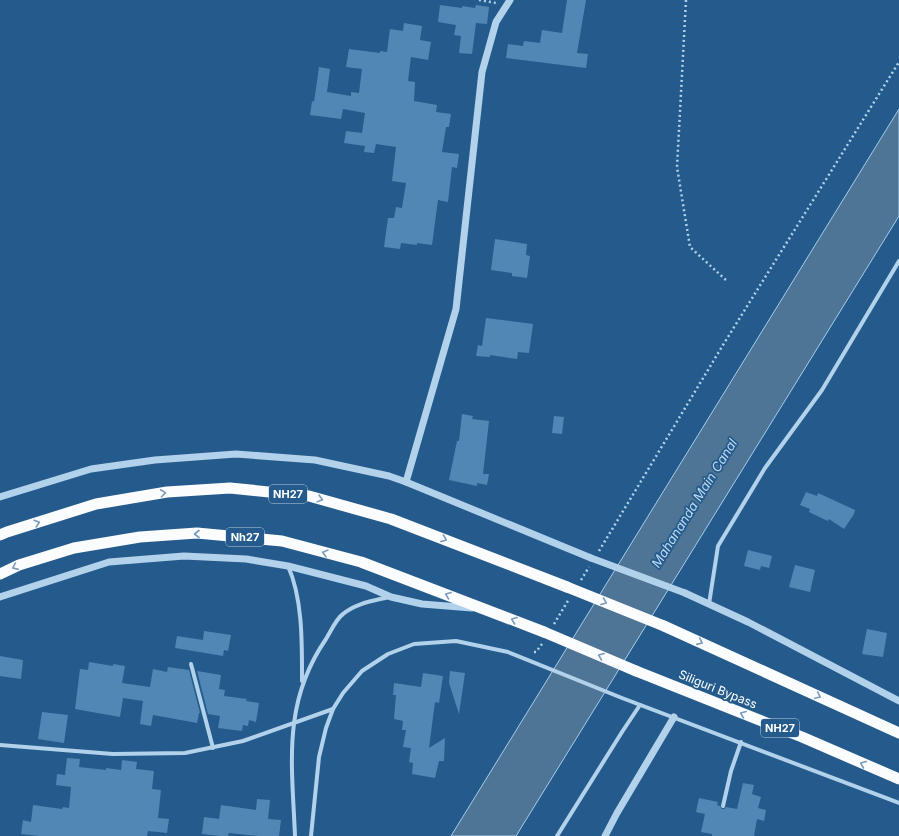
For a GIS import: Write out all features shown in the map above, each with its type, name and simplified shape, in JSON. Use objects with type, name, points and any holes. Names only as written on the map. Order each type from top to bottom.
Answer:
[{"type":"highway","name":"NH27","points":[[0,536],[8,532],[96,504],[167,492],[230,488],[309,496],[390,519],[570,591],[664,626],[899,733]]},
{"type":"highway","name":"Nh27","points":[[0,574],[19,565],[74,548],[140,537],[197,533],[282,541],[361,562],[485,609]]},
{"type":"highway","name":"NH27","points":[[485,609],[547,633]]},
{"type":"highway","name":"Siliguri Bypass","points":[[547,633],[636,671],[802,737],[899,779]]},
{"type":"street","points":[[406,482],[456,310],[482,72],[496,22],[508,3]]},
{"type":"street","points":[[709,604],[718,546],[765,468],[822,390],[899,261]]},
{"type":"street","points":[[0,497],[91,469],[155,460],[236,454],[315,460],[389,476],[593,559],[685,593],[748,622],[899,701]]},
{"type":"street","points":[[0,597],[109,562],[184,556],[246,559],[288,566],[366,586],[391,597],[422,604],[485,609]]},
{"type":"street","points":[[288,566],[297,595],[302,654],[302,684]]},
{"type":"street","points":[[295,836],[291,753],[295,710],[302,684],[317,651],[343,614],[360,604],[391,597]]},
{"type":"street","points":[[311,836],[319,757],[326,728],[333,709],[342,693],[362,671],[388,654],[414,644],[456,641],[508,652],[640,705],[899,802]]},
{"type":"street","points":[[191,664],[213,748]]},
{"type":"street","points":[[557,836],[640,705]]},
{"type":"street","points":[[0,745],[113,754],[185,753],[243,741],[333,709]]},
{"type":"street","points":[[605,836],[674,717]]},
{"type":"street","points":[[723,806],[731,771],[741,742]]},
{"type":"path","points":[[479,0],[508,3]]},
{"type":"path","points":[[686,0],[677,167],[690,247],[727,281]]},
{"type":"path","points":[[580,582],[899,62]]},
{"type":"path","points":[[530,652],[536,652],[570,591]]},
{"type":"water","name":"Mahananda Main Canal","points":[[899,109],[899,216],[516,836],[451,836]]},
{"type":"building","points":[[567,0],[586,0],[577,53],[588,54],[586,68],[506,58],[508,44],[523,46],[524,41],[540,43],[542,30],[562,33]]},
{"type":"building","points":[[440,5],[462,8],[462,6],[475,8],[476,5],[489,7],[487,24],[476,23],[472,54],[459,53],[461,36],[454,35],[456,25],[438,22]]},
{"type":"building","points":[[404,23],[422,26],[420,40],[431,42],[428,60],[411,57],[408,81],[415,82],[414,101],[437,105],[436,112],[451,114],[449,127],[446,127],[442,152],[459,154],[457,168],[452,167],[448,202],[438,200],[432,245],[401,243],[400,249],[384,247],[388,218],[394,218],[396,207],[402,208],[406,183],[392,181],[396,147],[376,144],[374,153],[364,152],[365,146],[344,143],[346,131],[362,133],[365,113],[343,109],[341,119],[310,115],[312,101],[314,102],[319,67],[330,69],[327,92],[351,96],[351,92],[359,93],[362,69],[346,67],[349,49],[380,53],[380,51],[387,52],[390,29],[403,31]]},
{"type":"building","points":[[495,239],[527,244],[526,255],[530,256],[527,278],[512,276],[512,273],[491,270]]},
{"type":"building","points":[[486,318],[533,324],[529,353],[518,352],[517,359],[490,355],[490,357],[476,356],[478,345],[482,346]]},
{"type":"building","points":[[462,414],[473,416],[472,419],[489,421],[483,474],[489,474],[487,485],[477,483],[477,486],[449,480],[457,441],[459,441]]},
{"type":"building","points":[[554,416],[564,417],[562,434],[552,433]]},
{"type":"building","points":[[806,492],[817,496],[818,493],[855,510],[844,529],[829,519],[828,521],[809,512],[810,509],[800,505]]},
{"type":"building","points":[[748,550],[772,556],[769,568],[761,566],[760,570],[744,566]]},
{"type":"building","points":[[795,565],[815,570],[810,592],[789,587]]},
{"type":"building","points":[[867,629],[887,633],[883,657],[862,654]]},
{"type":"building","points":[[204,631],[231,635],[228,651],[224,650],[223,656],[175,648],[177,636],[203,640]]},
{"type":"building","points":[[0,656],[23,660],[21,679],[0,676]]},
{"type":"building","points":[[89,662],[113,666],[113,664],[125,666],[122,683],[150,687],[153,669],[167,672],[168,667],[189,670],[200,713],[197,723],[153,715],[151,726],[140,724],[143,701],[123,698],[120,717],[75,709],[80,669],[88,670]]},
{"type":"building","points":[[197,671],[221,675],[219,689],[225,690],[224,696],[247,699],[246,701],[259,703],[256,722],[249,720],[248,726],[243,725],[242,731],[218,728],[220,716],[208,714]]},
{"type":"building","points":[[450,671],[465,673],[459,714],[449,683]]},
{"type":"building","points":[[423,673],[443,676],[439,703],[435,702],[429,748],[445,738],[444,761],[439,761],[435,778],[412,774],[413,763],[409,762],[411,748],[403,747],[406,730],[402,730],[403,721],[394,719],[396,695],[393,695],[394,683],[421,687]]},
{"type":"building","points":[[42,712],[68,715],[64,743],[38,739]]},
{"type":"building","points":[[67,758],[80,759],[79,767],[121,770],[122,760],[137,762],[136,769],[154,771],[152,789],[161,790],[158,818],[169,819],[167,833],[148,831],[147,836],[39,836],[21,834],[23,820],[31,822],[33,805],[62,809],[63,807],[69,808],[71,787],[56,785],[57,774],[65,775]]},
{"type":"building","points":[[743,783],[754,785],[752,794],[761,797],[758,808],[766,810],[764,821],[757,819],[754,836],[712,836],[712,834],[701,832],[705,814],[696,812],[699,798],[718,802],[717,805],[722,809],[726,807],[737,809]]},
{"type":"building","points":[[257,799],[270,800],[268,819],[281,820],[279,836],[258,836],[229,833],[228,836],[202,834],[204,817],[219,819],[221,805],[256,810]]}]
